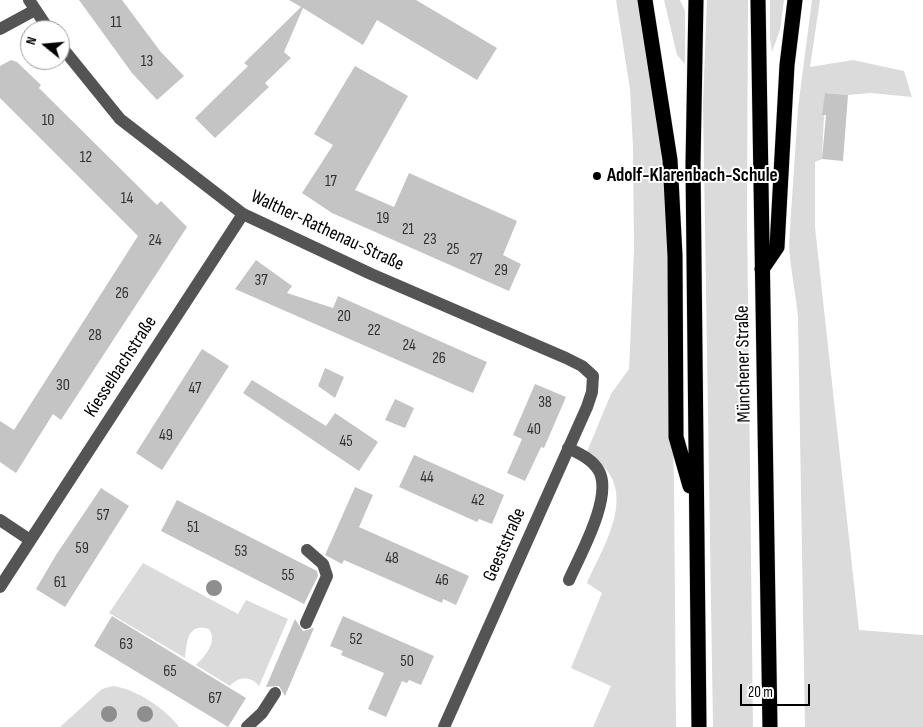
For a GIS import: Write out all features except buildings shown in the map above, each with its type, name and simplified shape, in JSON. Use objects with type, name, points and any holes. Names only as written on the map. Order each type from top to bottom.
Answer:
[{"type":"highway","points":[[645,0],[670,160],[675,256],[676,437],[695,505]]},
{"type":"highway","points":[[696,0],[693,165],[698,727]]},
{"type":"highway","name":"Münchener Straße","points":[[758,0],[770,727]]},
{"type":"highway","points":[[762,269],[777,246],[787,65],[795,0]]},
{"type":"street","points":[[0,29],[32,5],[42,20]]},
{"type":"street","name":"Walther-Rathenau-Straße","points":[[70,57],[120,119],[243,214],[371,274],[574,362],[593,376]]},
{"type":"street","name":"Kiesselbachstraße","points":[[0,587],[243,214]]},
{"type":"street","name":"Geeststraße","points":[[444,727],[587,407],[592,392],[593,376]]},
{"type":"street","points":[[568,448],[588,459],[599,472],[602,485],[602,502],[569,580]]},
{"type":"street","points":[[0,520],[30,540]]},
{"type":"street","points":[[306,550],[323,564],[327,576],[306,623]]},
{"type":"street","points":[[247,727],[262,713],[274,693]]},
{"type":"shaded area","points":[[616,0],[640,0],[659,130],[667,230],[674,484],[676,727],[593,727],[611,686],[571,668],[602,593],[587,583],[612,526],[616,510],[616,495],[613,481],[603,466],[586,454],[611,394],[629,369],[634,249],[633,148],[630,89]]},
{"type":"shaded area","points":[[664,0],[680,0],[685,11],[685,64],[677,55]]},
{"type":"shaded area","points":[[707,0],[748,0],[747,215],[753,727],[713,727],[703,103]]},
{"type":"shaded area","points":[[770,0],[784,0],[780,30],[772,52],[770,38]]},
{"type":"shaded area","points":[[812,0],[820,0],[810,67],[853,60],[904,71],[912,97],[871,93],[848,95],[825,93],[822,159],[815,162],[815,227],[859,630],[923,635],[923,727],[805,727],[798,318],[789,244],[798,108]]},
{"type":"shaded area","points":[[143,563],[238,614],[246,600],[288,619],[259,686],[253,680],[245,678],[237,680],[230,686],[196,665],[211,644],[212,639],[209,629],[202,628],[192,631],[188,640],[185,658],[109,613]]},
{"type":"shaded area","points":[[113,686],[131,691],[150,701],[166,713],[179,727],[60,727],[102,689]]},
{"type":"place","name":"Adolf-Klarenbach-Schule","points":[[597,176]]}]
